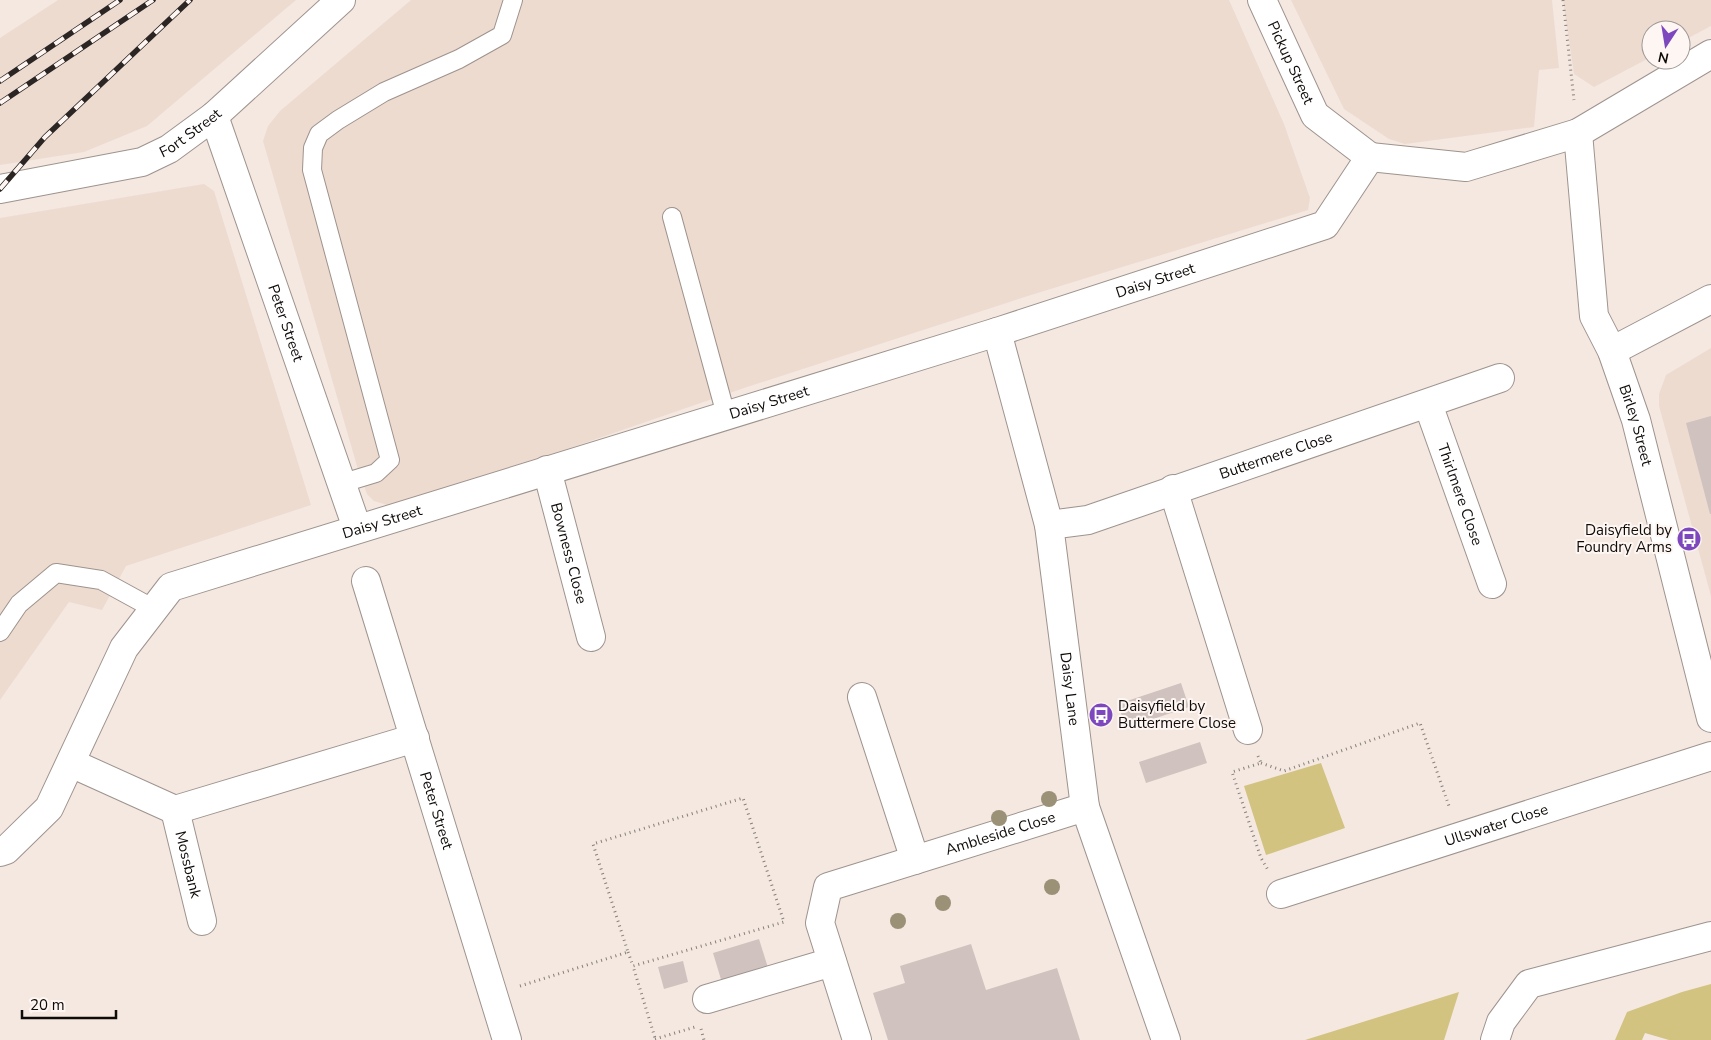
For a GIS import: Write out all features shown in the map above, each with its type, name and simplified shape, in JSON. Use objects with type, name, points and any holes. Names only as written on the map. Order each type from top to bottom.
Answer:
[{"type":"street","name":"Fort Street","points":[[0,189],[142,162],[169,148],[214,116],[341,0]]},
{"type":"street","name":"Pickup Street","points":[[1262,0],[1314,115],[1370,157]]},
{"type":"street","points":[[1370,157],[1466,167],[1578,133],[1711,54]]},
{"type":"street","name":"Peter Street","points":[[214,116],[343,483],[357,528]]},
{"type":"street","name":"Birley Street","points":[[1578,133],[1594,316],[1612,351],[1636,420],[1711,718]]},
{"type":"street","name":"Daisy Street","points":[[0,852],[6,850],[49,808],[124,648],[171,587],[357,528],[997,332],[1325,226],[1370,157]]},
{"type":"street","points":[[1612,351],[1711,299]]},
{"type":"street","name":"Daisy Lane","points":[[997,332],[1049,525],[1085,807],[1166,1040]]},
{"type":"street","name":"Buttermere Close","points":[[1049,525],[1088,520],[1173,489],[1500,378]]},
{"type":"street","name":"Thirlmere Close","points":[[1428,404],[1492,584]]},
{"type":"street","name":"Bowness Close","points":[[546,470],[591,638]]},
{"type":"street","points":[[1173,489],[1248,730]]},
{"type":"street","name":"Peter Street","points":[[366,581],[507,1040]]},
{"type":"street","points":[[862,697],[915,860]]},
{"type":"street","points":[[71,763],[175,810],[415,738]]},
{"type":"street","name":"Ullswater Close","points":[[1281,894],[1711,756]]},
{"type":"street","name":"Ambleside Close","points":[[857,1040],[820,923],[828,886],[1085,807]]},
{"type":"street","name":"Mossbank","points":[[175,810],[202,921]]},
{"type":"street","points":[[1495,1040],[1501,1022],[1529,984],[1711,936]]},
{"type":"street","points":[[707,999],[832,962]]},
{"type":"lane","points":[[343,483],[376,473],[390,460],[312,170],[313,148],[319,134],[384,92],[459,59],[502,35],[514,0]]},
{"type":"lane","points":[[672,217],[726,415]]},
{"type":"lane","points":[[0,632],[19,604],[56,573],[101,580],[154,609]]},
{"type":"path","points":[[1563,0],[1578,133]]},
{"type":"path","points":[[1281,894],[1261,858],[1232,772],[1261,763],[1284,771],[1420,723],[1460,836]]},
{"type":"path","points":[[1248,730],[1261,763]]},
{"type":"path","points":[[633,966],[784,922],[743,798],[593,844],[656,1039],[700,1026],[704,1040]]},
{"type":"path","points":[[493,994],[628,952]]},
{"type":"shaded area","points":[[58,0],[296,0],[147,126],[84,152],[0,165],[0,38]]},
{"type":"shaded area","points":[[411,0],[1229,0],[1284,124],[1310,198],[1308,210],[1031,295],[747,387],[402,506],[387,505],[374,501],[367,494],[357,466],[263,141],[268,126],[280,111]]},
{"type":"shaded area","points":[[1291,0],[1552,0],[1559,68],[1539,70],[1534,127],[1405,144],[1389,139],[1344,109]]},
{"type":"shaded area","points":[[1563,0],[1711,0],[1711,26],[1691,37],[1691,20],[1641,20],[1641,62],[1594,87],[1574,74]]},
{"type":"shaded area","points":[[204,184],[214,191],[311,505],[126,566],[102,610],[69,602],[0,700],[0,218]]},
{"type":"shaded area","points":[[1711,348],[1711,596],[1659,406],[1659,394],[1666,375]]},
{"type":"shaded area","points":[[1321,763],[1345,828],[1266,855],[1244,786]]},
{"type":"shaded area","points":[[1711,984],[1711,1040],[1669,1040],[1645,1033],[1642,1040],[1615,1040],[1627,1012],[1682,992]]},
{"type":"shaded area","points":[[1459,992],[1444,1040],[1305,1040]]},
{"type":"building","points":[[1711,416],[1711,514],[1710,514],[1686,423]]},
{"type":"building","points":[[1181,683],[1189,707],[1126,728],[1118,704]]},
{"type":"building","points":[[1200,742],[1207,763],[1146,783],[1139,762]]},
{"type":"building","points":[[759,939],[769,971],[723,986],[713,953]]},
{"type":"building","points":[[971,944],[986,990],[1057,968],[1080,1040],[888,1040],[873,993],[905,983],[900,966]]},
{"type":"building","points":[[683,961],[688,982],[664,989],[658,967]]},
{"type":"railway","points":[[0,81],[120,0]]},
{"type":"railway","points":[[0,103],[153,0]]},
{"type":"railway","points":[[0,189],[45,137],[190,0]]},
{"type":"place","name":"Daisyfield by Foundry Arms","points":[[1689,539]]},
{"type":"place","name":"Daisyfield by Buttermere Close","points":[[1101,715]]}]
